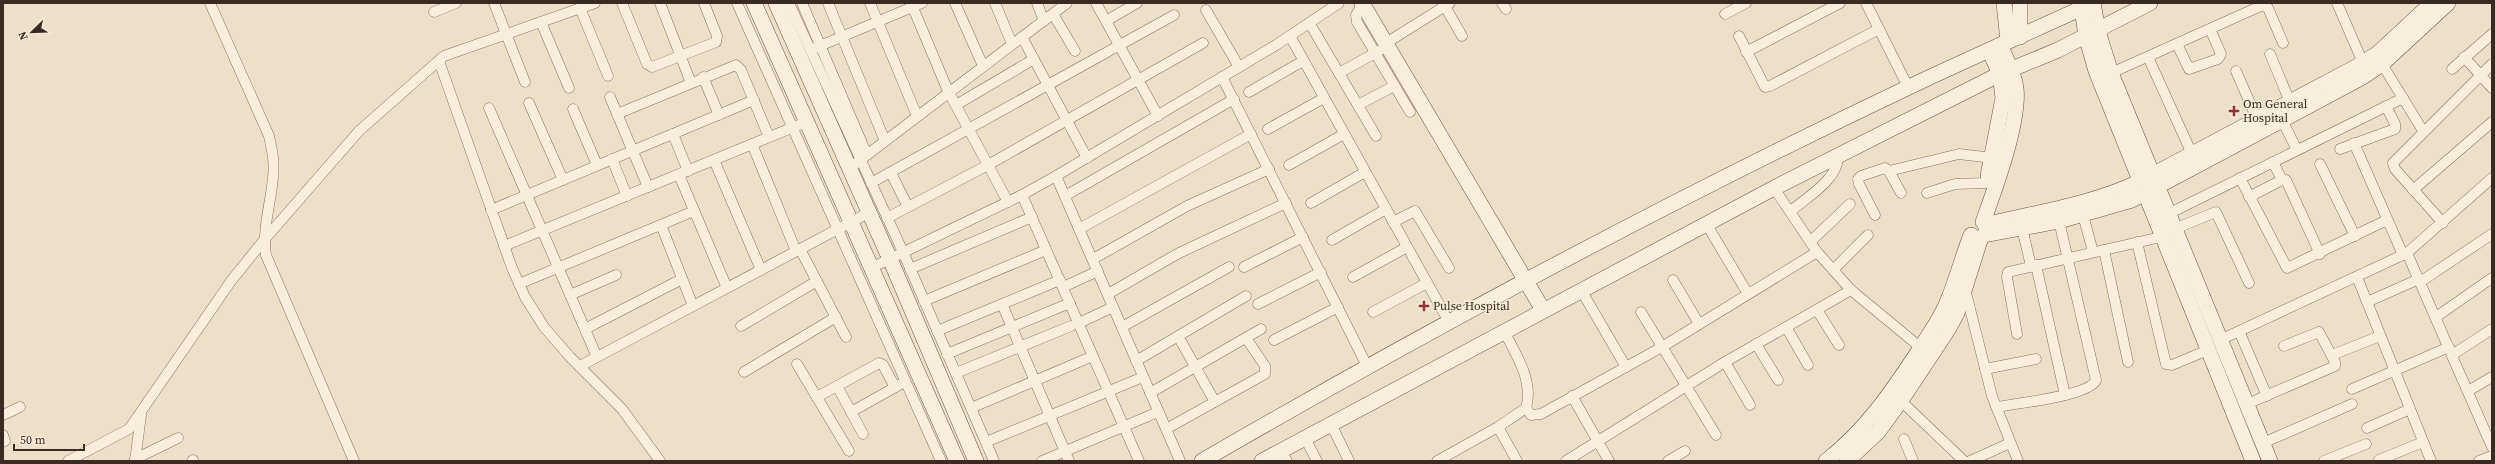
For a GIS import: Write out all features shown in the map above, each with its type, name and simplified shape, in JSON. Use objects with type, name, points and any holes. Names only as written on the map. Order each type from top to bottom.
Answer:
[{"type":"street","points":[[210,3],[269,136],[274,157],[273,177],[264,240],[271,268],[354,461]]},
{"type":"street","points":[[434,12],[456,3]]},
{"type":"street","points":[[494,3],[525,82]]},
{"type":"street","points":[[68,461],[129,429],[231,281],[264,240],[359,131],[444,56],[595,3]]},
{"type":"street","points":[[622,3],[649,66],[714,44],[717,40],[704,3]]},
{"type":"street","points":[[660,3],[691,83]]},
{"type":"street","points":[[737,3],[791,128],[844,226],[871,268],[942,461]]},
{"type":"street","points":[[754,3],[806,122],[844,226],[912,378],[957,461]]},
{"type":"street","points":[[776,3],[805,52],[887,218],[896,255],[976,461]]},
{"type":"street","points":[[789,3],[805,52]]},
{"type":"street","points":[[802,3],[820,46],[859,162],[870,212],[896,255],[910,269],[994,461]]},
{"type":"street","points":[[828,3],[885,141]]},
{"type":"street","points":[[870,3],[917,116]]},
{"type":"street","points":[[805,52],[878,22],[912,5],[922,3]]},
{"type":"street","points":[[955,3],[983,66]]},
{"type":"street","points":[[996,3],[1012,44]]},
{"type":"street","points":[[1036,3],[1044,21]]},
{"type":"street","points":[[859,162],[948,92],[1067,3]]},
{"type":"street","points":[[1096,3],[1158,116]]},
{"type":"street","points":[[1106,21],[1138,3]]},
{"type":"street","points":[[871,268],[1008,202],[1056,176],[1310,24],[1339,3]]},
{"type":"street","points":[[1362,3],[1383,48],[1543,310]]},
{"type":"street","points":[[1725,14],[1746,3]]},
{"type":"street","points":[[1746,52],[1840,3]]},
{"type":"street","points":[[1866,3],[1908,87]]},
{"type":"street","points":[[1852,454],[1946,304],[1980,229],[1986,183],[1993,158],[2003,98],[2005,71],[2004,3]]},
{"type":"street","points":[[2004,43],[2020,3]]},
{"type":"street","points":[[1262,461],[1284,456],[1305,438],[1774,188],[2005,71],[2058,50],[2150,3]]},
{"type":"street","points":[[2337,3],[2363,63]]},
{"type":"street","points":[[1980,229],[2061,216],[2083,215],[2142,189],[2283,111],[2363,63],[2377,54],[2432,3]]},
{"type":"street","points":[[2156,181],[2192,154],[2257,120],[2283,111],[2360,78],[2382,64],[2448,3]]},
{"type":"street","points":[[1339,73],[1383,48],[1446,4],[1462,36]]},
{"type":"street","points":[[912,5],[948,92],[1008,202]]},
{"type":"street","points":[[1202,461],[1367,366],[1629,226],[1908,87],[2089,5],[2096,71],[2142,189],[2168,233],[2220,340],[2270,461]]},
{"type":"street","points":[[2111,73],[2259,6],[2266,6],[2282,43]]},
{"type":"street","points":[[580,8],[608,76]]},
{"type":"street","points":[[1206,10],[1238,67]]},
{"type":"street","points":[[1053,14],[1075,51]]},
{"type":"street","points":[[871,183],[969,130],[1119,44],[1174,15]]},
{"type":"street","points":[[541,22],[569,88]]},
{"type":"street","points":[[1310,24],[1376,136]]},
{"type":"street","points":[[1738,36],[1761,83],[1765,87],[1770,86],[1879,29]]},
{"type":"street","points":[[2177,44],[2189,69],[2218,59],[2221,54],[2210,29]]},
{"type":"street","points":[[2092,33],[2111,73],[2156,181],[2168,214],[2168,233],[2208,350],[2253,461]]},
{"type":"street","points":[[2452,69],[2492,34]]},
{"type":"street","points":[[1290,36],[1449,322]]},
{"type":"street","points":[[1022,37],[1087,158]]},
{"type":"street","points":[[887,218],[988,164],[1203,43]]},
{"type":"street","points":[[1383,48],[1394,86],[1410,112]]},
{"type":"street","points":[[2058,50],[2076,51],[2084,56],[2096,71]]},
{"type":"street","points":[[2270,54],[2283,111],[2297,150]]},
{"type":"street","points":[[2148,57],[2192,154]]},
{"type":"street","points":[[2464,57],[2492,88]]},
{"type":"street","points":[[956,105],[1034,59]]},
{"type":"street","points":[[439,61],[491,210],[519,284],[544,327],[622,409],[660,461]]},
{"type":"street","points":[[1249,92],[1303,61]]},
{"type":"street","points":[[2382,64],[2423,131]]},
{"type":"street","points":[[2443,223],[2395,169],[2393,163],[2480,74],[2492,64]]},
{"type":"street","points":[[617,114],[736,65],[741,70],[770,137]]},
{"type":"street","points":[[1826,461],[1852,454],[1878,432],[1901,401],[1952,323],[1965,289],[1980,229],[2007,147],[2016,104],[2016,88],[2005,71]]},
{"type":"street","points":[[2236,71],[2257,120]]},
{"type":"street","points":[[1222,77],[1367,366]]},
{"type":"street","points":[[703,78],[719,115]]},
{"type":"street","points":[[1358,105],[1394,86]]},
{"type":"street","points":[[610,97],[648,187]]},
{"type":"street","points":[[1268,129],[1324,98]]},
{"type":"street","points":[[2168,214],[2403,98]]},
{"type":"street","points":[[1065,196],[1234,99]]},
{"type":"street","points":[[491,210],[754,100]]},
{"type":"street","points":[[529,103],[563,180]]},
{"type":"street","points":[[2340,149],[2394,129],[2395,124],[2386,106]]},
{"type":"street","points":[[489,108],[597,357]]},
{"type":"street","points":[[573,109],[597,165]]},
{"type":"street","points":[[504,246],[806,122]]},
{"type":"street","points":[[2413,190],[2492,122]]},
{"type":"street","points":[[673,134],[694,211],[727,288]]},
{"type":"street","points":[[1079,229],[1251,134]]},
{"type":"street","points":[[1289,165],[1344,134]]},
{"type":"street","points":[[2354,143],[2388,220],[2420,281],[2468,391],[2488,423],[2492,446]]},
{"type":"street","points":[[752,144],[798,250],[817,281],[846,337]]},
{"type":"street","points":[[1876,215],[1858,179],[1861,176],[1879,168],[1890,171],[1959,154],[1993,158]]},
{"type":"street","points":[[1791,211],[1831,176],[1838,166],[1838,156]]},
{"type":"street","points":[[612,159],[628,196]]},
{"type":"street","points":[[714,160],[761,270]]},
{"type":"street","points":[[2273,162],[2282,180],[2286,180],[2320,254]]},
{"type":"street","points":[[2320,164],[2355,236]]},
{"type":"street","points":[[1092,259],[1187,206],[1268,168]]},
{"type":"street","points":[[1890,171],[1901,193]]},
{"type":"street","points":[[891,172],[908,207]]},
{"type":"street","points":[[1310,203],[1365,172]]},
{"type":"street","points":[[1056,176],[1180,461]]},
{"type":"street","points":[[2240,178],[2287,268],[2320,254],[2388,220]]},
{"type":"street","points":[[2220,340],[2405,254],[2443,223],[2492,178]]},
{"type":"street","points":[[2250,197],[2282,180]]},
{"type":"street","points":[[1926,193],[1955,184],[1986,183]]},
{"type":"street","points":[[1774,188],[1791,211],[1817,252],[1833,270],[1852,290],[1920,347]]},
{"type":"street","points":[[1980,229],[2022,228],[2061,216],[2125,189],[2142,189]]},
{"type":"street","points":[[1022,195],[1070,303],[1075,325],[1108,390],[1139,461]]},
{"type":"street","points":[[1108,294],[1179,253],[1286,203]]},
{"type":"street","points":[[1811,241],[1850,204]]},
{"type":"street","points":[[1332,240],[1386,209]]},
{"type":"street","points":[[519,284],[694,211]]},
{"type":"street","points":[[1393,222],[1415,211],[1449,268]]},
{"type":"street","points":[[580,366],[870,212]]},
{"type":"street","points":[[2017,334],[2007,274],[2168,233],[2216,212],[2249,283]]},
{"type":"street","points":[[2083,215],[2093,252]]},
{"type":"street","points":[[1996,407],[2065,395],[2091,386],[2096,380],[2068,258],[2061,216]]},
{"type":"street","points":[[910,269],[1032,217]]},
{"type":"street","points":[[661,225],[693,306]]},
{"type":"street","points":[[1707,225],[1748,294]]},
{"type":"street","points":[[2022,228],[2034,266],[2065,395]]},
{"type":"street","points":[[2366,302],[2420,281],[2492,234]]},
{"type":"street","points":[[1833,270],[1868,235]]},
{"type":"street","points":[[1244,267],[1303,237]]},
{"type":"street","points":[[2137,242],[2166,364],[2172,365],[2208,350]]},
{"type":"street","points":[[1353,277],[1407,247]]},
{"type":"street","points":[[924,301],[1046,250]]},
{"type":"street","points":[[2104,250],[2128,362]]},
{"type":"street","points":[[1504,331],[1524,371],[1528,387],[1526,408],[1531,415],[1537,415],[1662,347],[1817,252]]},
{"type":"street","points":[[1122,327],[1229,267]]},
{"type":"street","points":[[937,331],[1002,304],[1098,271]]},
{"type":"street","points":[[1258,304],[1321,272]]},
{"type":"street","points":[[570,295],[616,275]]},
{"type":"street","points":[[2357,277],[2431,461]]},
{"type":"street","points":[[2436,317],[2492,278]]},
{"type":"street","points":[[585,329],[682,279]]},
{"type":"street","points":[[1673,280],[1699,324]]},
{"type":"street","points":[[741,326],[817,281]]},
{"type":"street","points":[[1373,312],[1427,283]]},
{"type":"street","points":[[1965,289],[1996,407],[2018,461]]},
{"type":"street","points":[[1581,290],[1626,367]]},
{"type":"street","points":[[1566,461],[1725,362],[1852,290]]},
{"type":"street","points":[[1136,361],[1246,296]]},
{"type":"street","points":[[947,354],[1070,303]]},
{"type":"street","points":[[1002,304],[1069,461]]},
{"type":"street","points":[[956,373],[1075,325],[1113,307]]},
{"type":"street","points":[[1274,340],[1338,307]]},
{"type":"street","points":[[1817,310],[1839,345]]},
{"type":"street","points":[[1641,312],[1716,435]]},
{"type":"street","points":[[744,372],[836,317]]},
{"type":"street","points":[[1786,327],[1808,365]]},
{"type":"street","points":[[1150,393],[1261,329]]},
{"type":"street","points":[[2352,389],[2394,370],[2451,351],[2492,329]]},
{"type":"street","points":[[2239,331],[2267,396]]},
{"type":"street","points":[[2247,404],[2332,368],[2335,362],[2319,332],[2284,346]]},
{"type":"street","points":[[1178,336],[1215,402]]},
{"type":"street","points":[[2332,355],[2380,336]]},
{"type":"street","points":[[1166,429],[1265,374],[1265,366],[1246,338]]},
{"type":"street","points":[[1756,344],[1778,380]]},
{"type":"street","points":[[971,408],[1086,359]]},
{"type":"street","points":[[1985,369],[2036,359]]},
{"type":"street","points":[[1725,362],[1750,405]]},
{"type":"street","points":[[817,397],[879,363],[883,365],[896,387]]},
{"type":"street","points":[[797,364],[849,451]]},
{"type":"street","points":[[986,442],[1108,390],[1143,377]]},
{"type":"street","points":[[2468,391],[2492,377]]},
{"type":"street","points":[[851,412],[912,378]]},
{"type":"street","points":[[837,386],[863,434]]},
{"type":"street","points":[[1572,396],[1609,461]]},
{"type":"street","points":[[1901,401],[1964,461]]},
{"type":"street","points":[[2263,443],[2352,404]]},
{"type":"street","points":[[3,415],[20,407]]},
{"type":"street","points":[[1437,461],[1498,427],[1526,408]]},
{"type":"street","points":[[2367,428],[2410,410]]},
{"type":"street","points":[[135,460],[142,412]]},
{"type":"street","points":[[1042,461],[1158,412]]},
{"type":"street","points":[[1331,424],[1349,461]]},
{"type":"street","points":[[1498,427],[1517,461]]},
{"type":"street","points":[[135,460],[178,438]]},
{"type":"street","points":[[1305,438],[1317,461]]},
{"type":"street","points":[[1904,439],[1913,461]]},
{"type":"street","points":[[2379,460],[2423,442]]},
{"type":"street","points":[[1970,461],[2010,443]]},
{"type":"street","points":[[2324,461],[2366,444]]},
{"type":"street","points":[[1668,461],[1685,451]]},
{"type":"street","points":[[2479,461],[2492,456]]},
{"type":"place","name":"Om General Hospital","points":[[2234,111]]},
{"type":"place","name":"Pulse Hospital","points":[[1424,306]]}]
